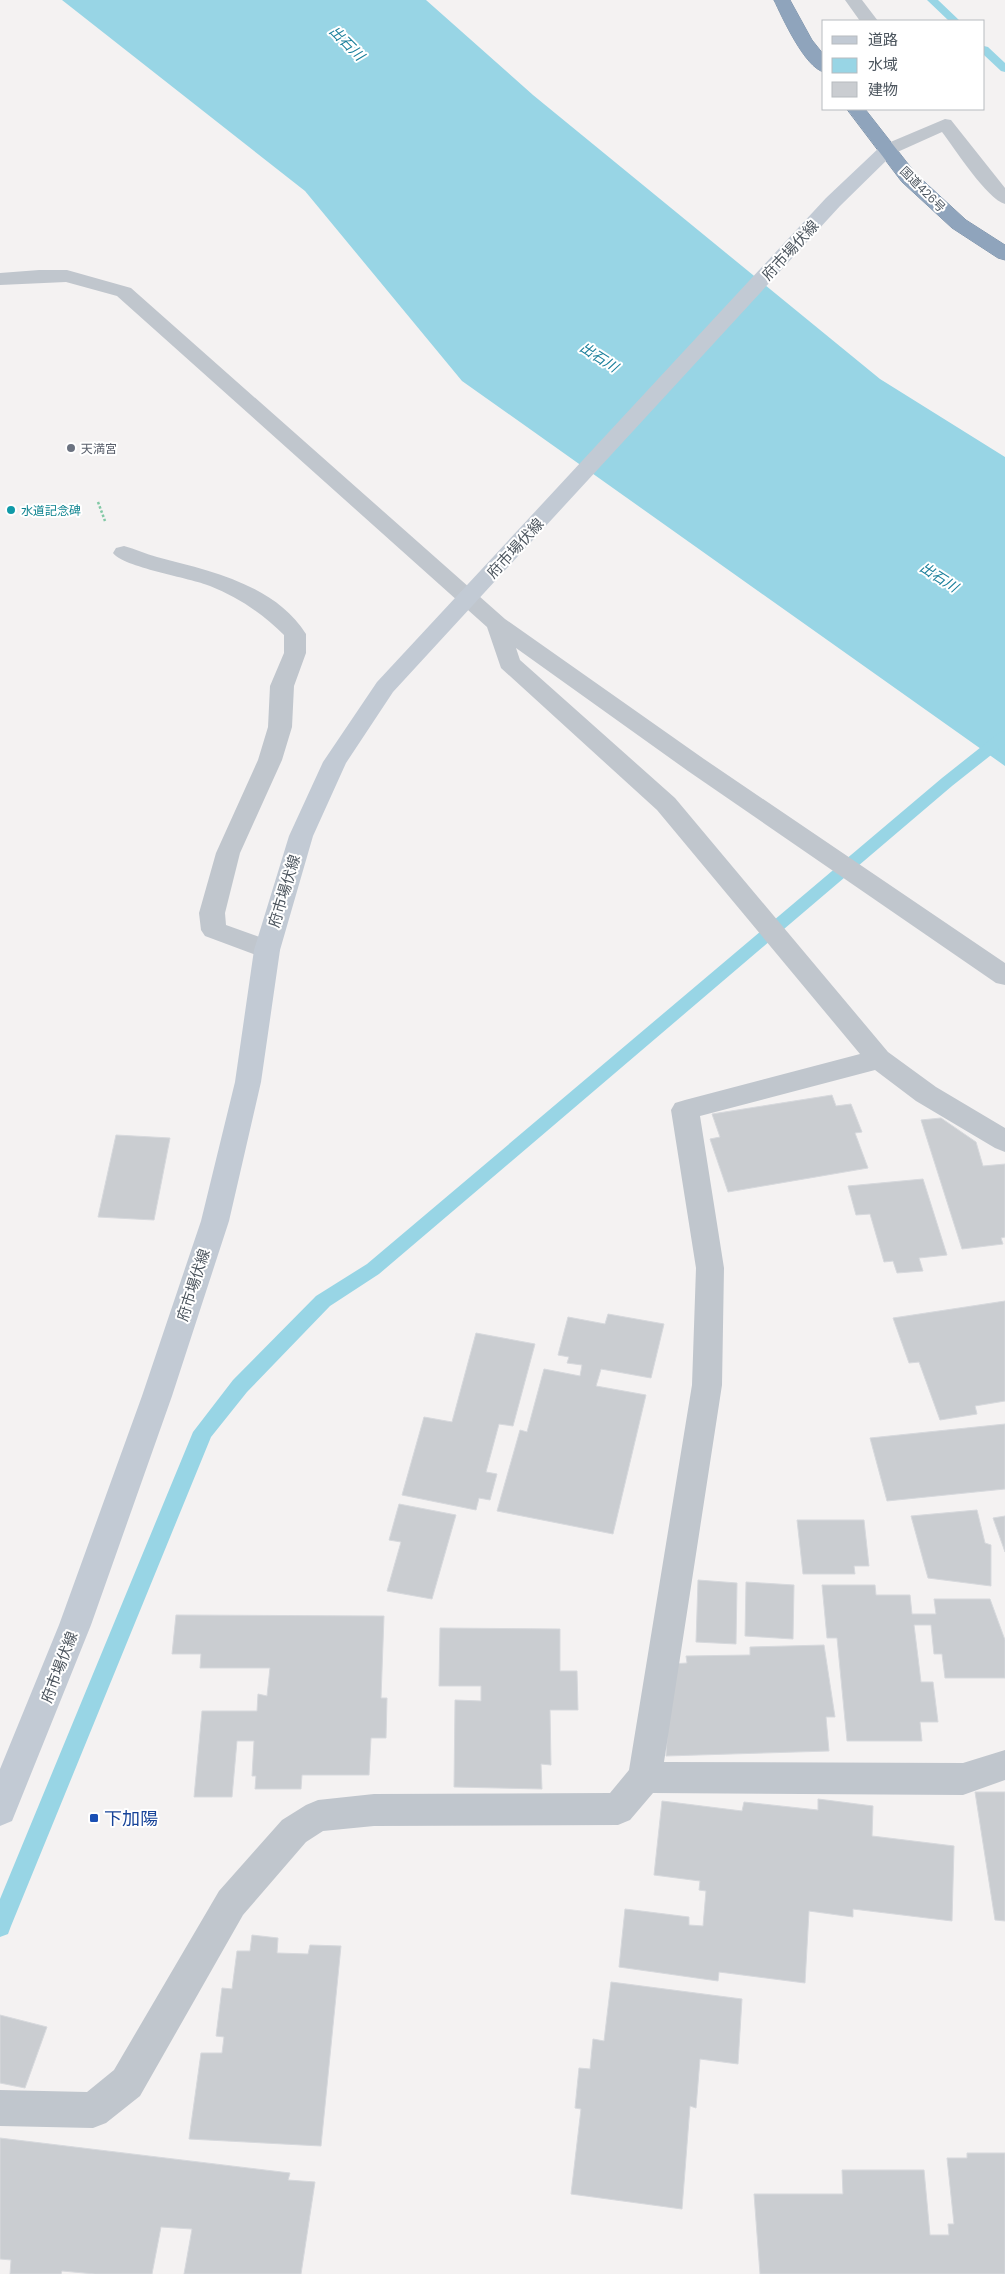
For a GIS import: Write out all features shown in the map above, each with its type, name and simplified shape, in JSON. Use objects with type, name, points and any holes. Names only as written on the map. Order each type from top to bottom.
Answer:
[{"type":"highway","points":[[782,0],[804,42],[822,64]]},
{"type":"highway","name":"国道426号","points":[[857,110],[909,178],[959,224],[1005,254]]},
{"type":"main road","name":"府市場伏線","points":[[0,1810],[75,1625],[157,1396],[215,1221],[248,1082],[267,950],[301,836],[335,762],[385,687],[467,597],[501,564],[834,202],[887,150]]},
{"type":"street","points":[[853,0],[868,20]]},
{"type":"street","points":[[935,110],[995,189],[1005,198]]},
{"type":"street","points":[[887,150],[945,124]]},
{"type":"street","points":[[0,280],[39,276],[67,276],[124,292],[498,624],[696,765],[1005,976]]},
{"type":"street","points":[[124,553],[141,560],[191,573],[242,591],[288,625],[296,634],[295,653],[282,686],[280,728],[270,760],[228,853],[212,912],[214,930],[267,950]]},
{"type":"street","points":[[498,624],[508,663],[666,804],[879,1059],[926,1094],[1005,1141]]},
{"type":"street","points":[[0,2108],[93,2110],[127,2083],[232,1903],[294,1831],[318,1816],[374,1810],[618,1809],[645,1777],[707,1385],[710,1268],[684,1110],[879,1059]]},
{"type":"street","points":[[645,1777],[963,1779],[1005,1765]]},
{"type":"water","name":"出石川","points":[[62,0],[426,0],[533,95],[880,379],[1005,457],[1005,766],[462,381],[305,191]]},
{"type":"building","points":[[832,1095],[836,1106],[851,1104],[862,1132],[855,1133],[868,1168],[728,1192],[710,1139],[720,1137],[712,1114]]},
{"type":"building","points":[[941,1118],[976,1142],[983,1166],[1005,1164],[1005,1237],[1001,1238],[1003,1244],[962,1249],[921,1120]]},
{"type":"building","points":[[116,1135],[170,1138],[154,1220],[98,1217]]},
{"type":"building","points":[[923,1179],[947,1255],[919,1258],[923,1271],[897,1273],[893,1261],[884,1262],[870,1214],[856,1215],[848,1186]]},
{"type":"building","points":[[1005,1301],[1005,1401],[975,1406],[977,1414],[940,1420],[919,1362],[909,1363],[893,1318]]},
{"type":"building","points":[[608,1314],[664,1324],[651,1378],[601,1369],[596,1386],[646,1395],[613,1534],[497,1511],[520,1430],[527,1432],[544,1369],[580,1376],[582,1365],[567,1363],[569,1357],[558,1355],[568,1317],[605,1324]]},
{"type":"building","points":[[476,1333],[535,1344],[513,1426],[499,1424],[486,1472],[497,1474],[490,1500],[479,1498],[476,1510],[402,1495],[424,1417],[452,1422]]},
{"type":"building","points":[[1005,1424],[1005,1489],[887,1501],[870,1438]]},
{"type":"building","points":[[399,1504],[456,1515],[432,1599],[387,1591],[401,1542],[389,1540]]},
{"type":"building","points":[[977,1510],[985,1543],[991,1545],[991,1586],[928,1578],[911,1516]]},
{"type":"building","points":[[1005,1516],[1005,1552],[993,1518]]},
{"type":"building","points":[[797,1520],[864,1520],[869,1566],[854,1566],[855,1574],[803,1574]]},
{"type":"building","points":[[698,1580],[737,1583],[736,1644],[696,1642]]},
{"type":"building","points":[[746,1582],[794,1585],[793,1639],[745,1636]]},
{"type":"building","points":[[822,1585],[875,1585],[876,1595],[910,1595],[912,1614],[936,1614],[934,1599],[990,1599],[1005,1640],[1005,1678],[945,1678],[942,1654],[934,1654],[931,1625],[914,1625],[921,1682],[933,1682],[938,1722],[920,1722],[922,1741],[847,1741],[837,1638],[827,1638]]},
{"type":"building","points":[[176,1615],[384,1616],[381,1698],[387,1698],[386,1738],[371,1738],[369,1775],[302,1775],[301,1789],[255,1789],[256,1776],[252,1776],[254,1741],[237,1741],[232,1797],[194,1797],[202,1711],[257,1711],[258,1694],[267,1696],[270,1668],[200,1668],[201,1654],[172,1654]]},
{"type":"building","points":[[440,1628],[560,1629],[560,1671],[577,1671],[578,1710],[550,1710],[551,1765],[541,1764],[542,1789],[454,1787],[455,1700],[481,1701],[481,1686],[439,1686]]},
{"type":"building","points":[[824,1645],[835,1717],[826,1717],[829,1751],[666,1756],[671,1664],[687,1663],[686,1656],[750,1655],[750,1647]]},
{"type":"building","points":[[975,1792],[1005,1792],[1005,1921],[995,1920]]},
{"type":"building","points":[[818,1799],[873,1806],[872,1836],[954,1846],[952,1921],[853,1909],[853,1917],[809,1911],[805,1983],[719,1972],[718,1981],[619,1967],[625,1909],[689,1917],[689,1925],[703,1926],[706,1891],[699,1890],[700,1881],[654,1875],[662,1801],[742,1811],[744,1802],[818,1810]]},
{"type":"building","points":[[252,1935],[278,1938],[277,1953],[308,1954],[310,1945],[341,1946],[321,2146],[189,2139],[201,2053],[222,2053],[224,2037],[216,2036],[222,1988],[232,1989],[237,1951],[250,1951]]},
{"type":"building","points":[[611,1982],[742,1999],[738,2064],[700,2059],[696,2108],[690,2106],[682,2209],[571,2194],[581,2109],[575,2108],[579,2068],[590,2069],[593,2039],[604,2041]]},
{"type":"building","points":[[0,2015],[47,2027],[25,2088],[0,2083]]},
{"type":"building","points":[[0,2138],[290,2173],[288,2180],[315,2182],[301,2274],[184,2274],[192,2229],[161,2227],[152,2274],[95,2274],[62,2271],[61,2274],[10,2274],[11,2260],[0,2259]]},
{"type":"building","points":[[967,2153],[1005,2153],[1005,2274],[760,2274],[754,2194],[843,2194],[842,2170],[924,2170],[930,2235],[949,2235],[948,2224],[954,2224],[947,2158],[967,2158]]},
{"type":"waterway","points":[[932,0],[954,20]]},
{"type":"waterway","points":[[985,50],[1005,69]]},
{"type":"waterway","points":[[0,1926],[203,1432],[240,1386],[323,1301],[373,1269],[947,782],[1005,736]]},
{"type":"place","name":"天満宮","points":[[71,448]]},
{"type":"place","name":"水道記念碑","points":[[11,510]]},
{"type":"place","name":"下加陽","points":[[94,1818]]}]
